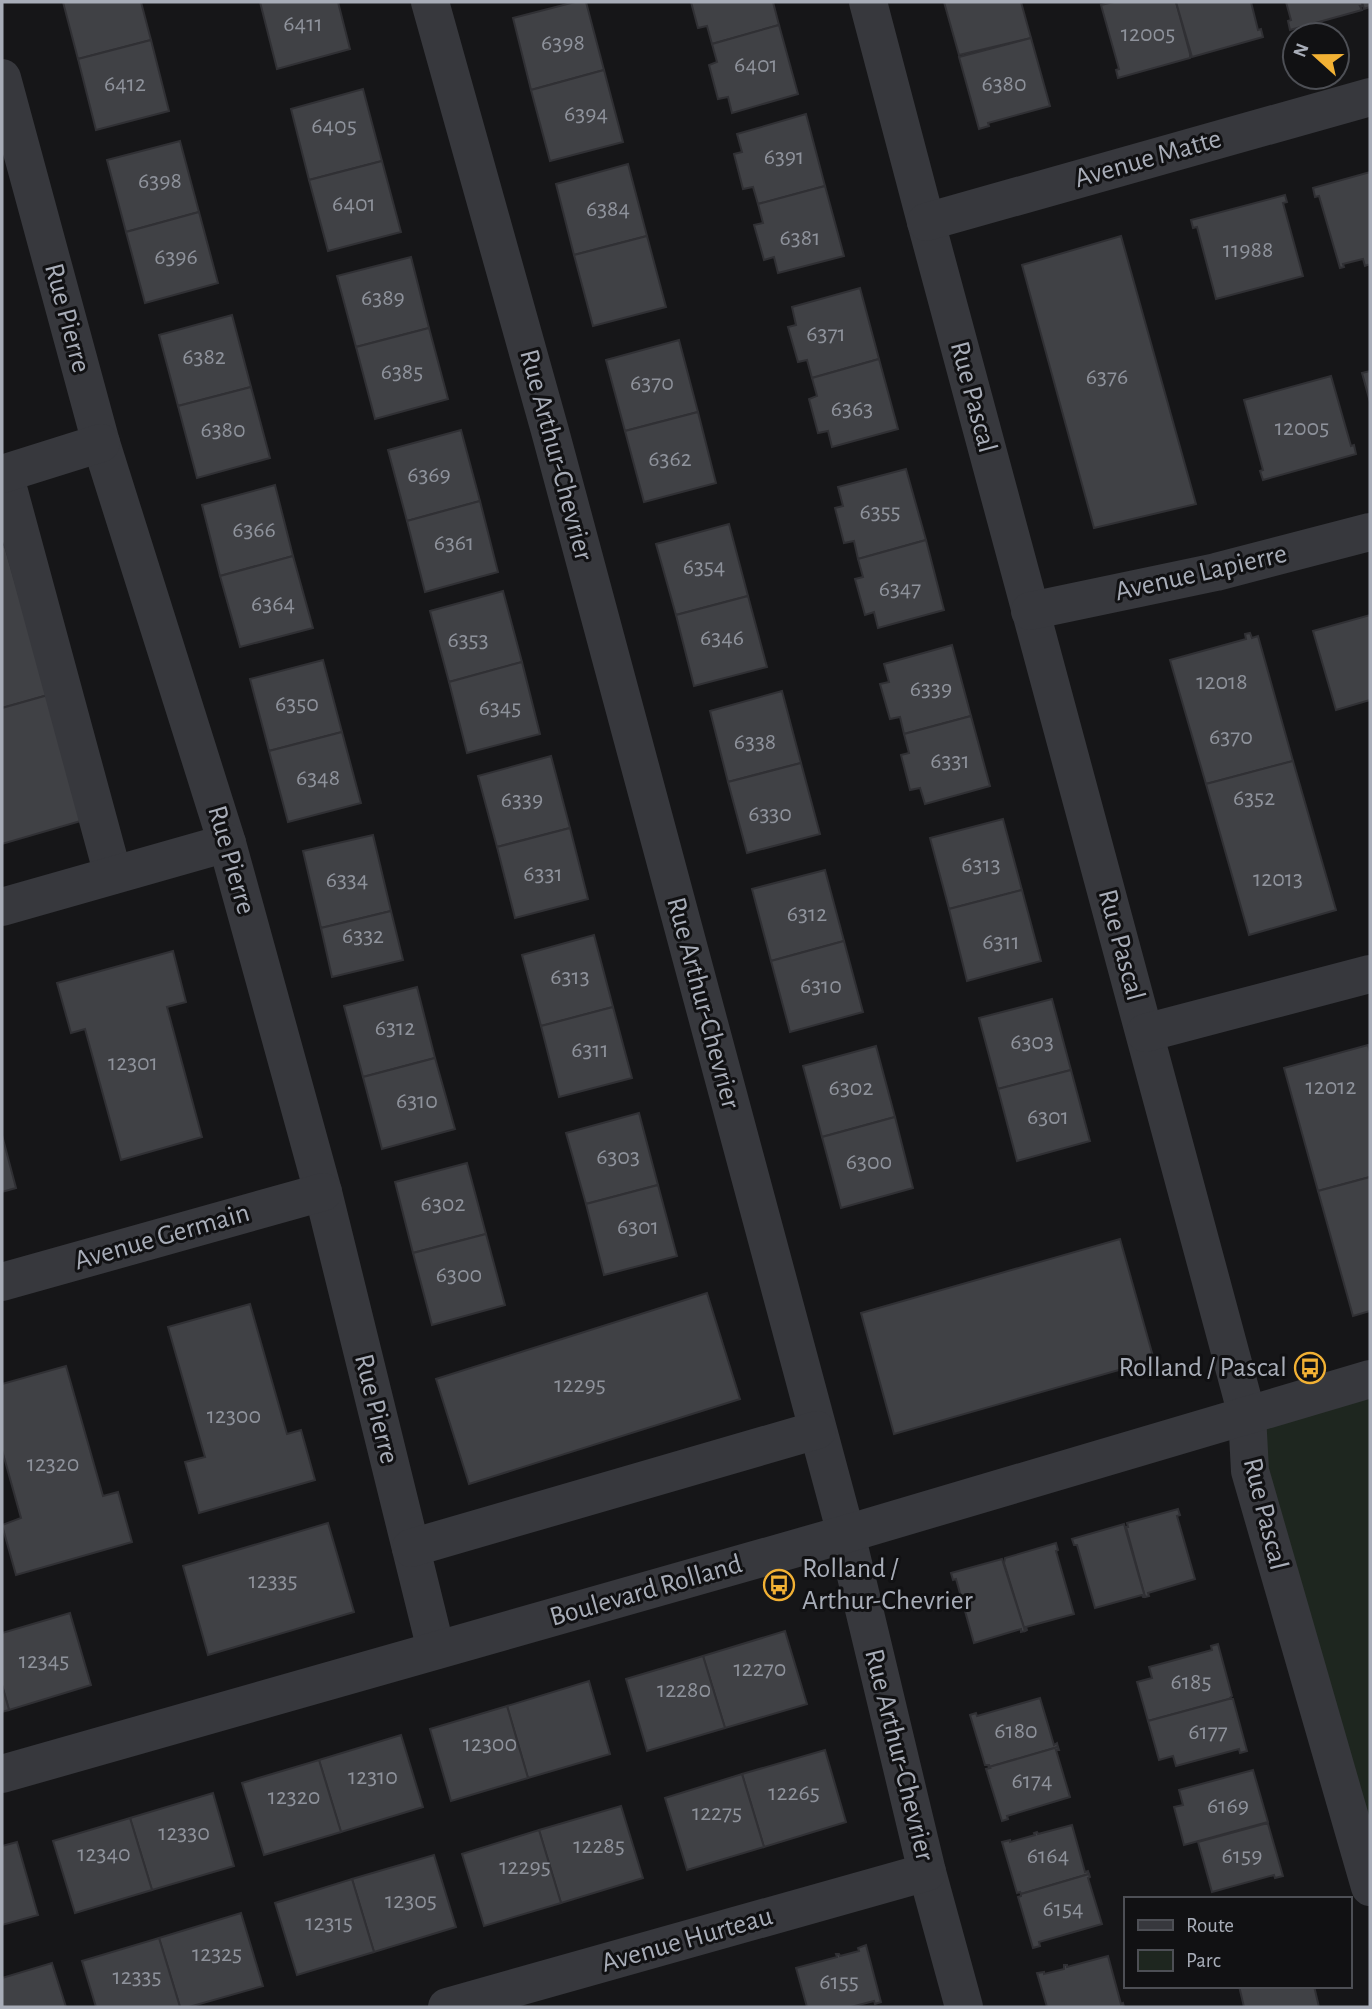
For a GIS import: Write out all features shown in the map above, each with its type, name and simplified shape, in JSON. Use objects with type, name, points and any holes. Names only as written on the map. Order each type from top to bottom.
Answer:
[{"type":"street","name":"Rue Arthur-Chevrier","points":[[430,2],[550,430],[846,1534],[927,1872],[964,2007]]},
{"type":"street","name":"Rue Pascal","points":[[868,2],[1247,1415],[1250,1471],[1370,1887]]},
{"type":"street","name":"Rue Pierre","points":[[2,78],[102,443],[227,843],[323,1192],[436,1650]]},
{"type":"street","name":"Avenue Matte","points":[[926,222],[1370,97]]},
{"type":"street","points":[[102,443],[3,473],[113,875]]},
{"type":"street","name":"Avenue Lapierre","points":[[1030,611],[1216,572],[1370,532]]},
{"type":"street","points":[[2,907],[227,843]]},
{"type":"street","points":[[1145,1033],[1370,974]]},
{"type":"street","name":"Avenue Germain","points":[[2,1282],[323,1192]]},
{"type":"street","name":"Boulevard Rolland","points":[[2,1774],[846,1534],[1370,1379]]},
{"type":"street","points":[[411,1548],[817,1430]]},
{"type":"street","name":"Avenue Hurteau","points":[[447,2007],[927,1872]]},
{"type":"green space","points":[[1370,1380],[1370,1867],[1247,1415]]},
{"type":"building","points":[[63,2],[141,2],[151,40],[78,59]]},
{"type":"building","points":[[260,2],[338,2],[350,49],[277,69]]},
{"type":"building","points":[[575,2],[586,2],[604,70],[531,90],[513,18]]},
{"type":"building","points":[[691,2],[773,2],[779,25],[712,44],[707,26],[698,28]]},
{"type":"building","points":[[944,2],[1021,2],[1031,38],[959,55]]},
{"type":"building","points":[[1114,2],[1176,2],[1190,58],[1118,78],[1116,70],[1119,69],[1101,5]]},
{"type":"building","points":[[1176,2],[1251,2],[1258,30],[1261,29],[1263,37],[1192,57]]},
{"type":"building","points":[[1286,2],[1362,2],[1363,6],[1360,6],[1362,10],[1322,21],[1288,21],[1291,20]]},
{"type":"building","points":[[1362,2],[1370,2],[1370,7],[1364,9]]},
{"type":"building","points":[[779,25],[798,94],[732,113],[728,97],[718,99],[709,65],[717,62],[712,44]]},
{"type":"building","points":[[1031,38],[1050,106],[988,123],[989,126],[979,129],[959,57]]},
{"type":"building","points":[[151,40],[169,111],[96,130],[78,59]]},
{"type":"building","points":[[604,70],[623,142],[550,161],[531,90]]},
{"type":"building","points":[[363,89],[382,161],[309,180],[291,109]]},
{"type":"building","points":[[806,114],[825,186],[758,204],[753,187],[743,189],[734,154],[742,152],[737,134]]},
{"type":"building","points":[[180,141],[199,212],[126,232],[107,160]]},
{"type":"building","points":[[382,161],[401,232],[328,251],[309,180]]},
{"type":"building","points":[[628,164],[647,236],[574,255],[556,184]]},
{"type":"building","points":[[1370,172],[1370,264],[1365,266],[1363,259],[1343,264],[1344,267],[1340,268],[1319,196],[1315,197],[1313,188]]},
{"type":"building","points":[[825,186],[844,256],[778,273],[774,257],[764,260],[754,225],[763,223],[758,204]]},
{"type":"building","points":[[1285,195],[1287,202],[1283,203],[1303,276],[1216,299],[1197,227],[1193,228],[1191,220]]},
{"type":"building","points":[[199,212],[218,283],[145,303],[126,232]]},
{"type":"building","points":[[647,236],[666,307],[593,326],[574,255]]},
{"type":"building","points":[[1121,236],[1196,504],[1094,528],[1022,265]]},
{"type":"building","points":[[411,257],[429,328],[356,347],[337,276]]},
{"type":"building","points":[[860,288],[879,359],[812,378],[807,360],[798,362],[788,327],[796,325],[792,307]]},
{"type":"building","points":[[232,315],[251,387],[178,406],[159,335]]},
{"type":"building","points":[[429,328],[448,399],[375,419],[356,347]]},
{"type":"building","points":[[679,340],[698,412],[625,431],[606,360]]},
{"type":"building","points":[[879,359],[898,429],[832,447],[828,431],[818,433],[809,399],[817,396],[812,378]]},
{"type":"building","points":[[1370,371],[1370,402],[1362,373]]},
{"type":"building","points":[[1331,376],[1351,446],[1354,445],[1356,454],[1263,480],[1260,471],[1263,470],[1244,400]]},
{"type":"building","points":[[251,387],[270,458],[197,478],[178,406]]},
{"type":"building","points":[[698,412],[716,483],[644,502],[625,431]]},
{"type":"building","points":[[461,430],[480,501],[407,521],[388,450]]},
{"type":"building","points":[[906,469],[926,540],[858,559],[854,541],[844,543],[835,508],[843,506],[838,487]]},
{"type":"building","points":[[275,485],[293,556],[220,576],[202,505]]},
{"type":"building","points":[[480,501],[498,572],[425,592],[407,521]]},
{"type":"building","points":[[729,524],[748,596],[676,615],[656,544]]},
{"type":"building","points":[[926,540],[944,610],[878,628],[874,612],[865,615],[855,579],[863,577],[858,559]]},
{"type":"building","points":[[5,546],[48,695],[2,708],[2,547]]},
{"type":"building","points":[[293,556],[313,628],[240,647],[220,576]]},
{"type":"building","points":[[503,591],[522,662],[449,682],[430,611]]},
{"type":"building","points":[[748,596],[767,667],[694,686],[676,615]]},
{"type":"building","points":[[1370,615],[1370,700],[1336,710],[1313,631]]},
{"type":"building","points":[[1250,633],[1252,638],[1258,636],[1293,761],[1206,784],[1170,660],[1246,639],[1245,634]]},
{"type":"building","points":[[952,645],[971,716],[904,734],[900,717],[890,719],[880,684],[889,682],[884,664]]},
{"type":"building","points":[[323,660],[342,732],[269,751],[250,679]]},
{"type":"building","points":[[522,662],[540,734],[467,753],[449,682]]},
{"type":"building","points":[[782,691],[801,763],[728,782],[710,711]]},
{"type":"building","points":[[48,695],[84,820],[2,844],[2,708]]},
{"type":"building","points":[[971,716],[990,786],[925,804],[920,788],[910,790],[901,755],[909,753],[904,734]]},
{"type":"building","points":[[342,732],[361,803],[288,822],[269,751]]},
{"type":"building","points":[[551,756],[570,828],[497,847],[478,776]]},
{"type":"building","points":[[1293,761],[1336,910],[1249,935],[1206,784]]},
{"type":"building","points":[[801,763],[820,834],[747,853],[728,782]]},
{"type":"building","points":[[1003,819],[1022,890],[949,909],[930,838]]},
{"type":"building","points":[[570,828],[588,899],[515,918],[497,847]]},
{"type":"building","points":[[373,835],[391,911],[321,928],[303,851]]},
{"type":"building","points":[[825,870],[844,941],[771,961],[752,889]]},
{"type":"building","points":[[1022,890],[1041,961],[967,981],[949,909]]},
{"type":"building","points":[[391,911],[403,960],[332,977],[321,928]]},
{"type":"building","points":[[594,935],[613,1007],[541,1026],[522,955]]},
{"type":"building","points":[[844,941],[863,1012],[790,1032],[771,961]]},
{"type":"building","points":[[173,951],[186,1002],[167,1007],[202,1137],[121,1160],[85,1029],[71,1033],[57,983]]},
{"type":"building","points":[[417,987],[435,1058],[363,1077],[344,1006]]},
{"type":"building","points":[[1052,999],[1071,1070],[998,1089],[979,1018]]},
{"type":"building","points":[[613,1007],[632,1078],[559,1097],[541,1026]]},
{"type":"building","points":[[1368,1045],[1370,1177],[1318,1191],[1284,1068]]},
{"type":"building","points":[[876,1046],[895,1117],[822,1137],[803,1066]]},
{"type":"building","points":[[435,1058],[455,1129],[382,1149],[363,1077]]},
{"type":"building","points":[[1071,1070],[1090,1141],[1017,1161],[998,1089]]},
{"type":"building","points":[[639,1113],[658,1185],[586,1204],[566,1133]]},
{"type":"building","points":[[895,1117],[913,1188],[841,1208],[822,1137]]},
{"type":"building","points":[[2,1135],[16,1188],[2,1192]]},
{"type":"building","points":[[467,1163],[486,1234],[413,1253],[395,1182]]},
{"type":"building","points":[[1370,1177],[1370,1311],[1353,1316],[1318,1191]]},
{"type":"building","points":[[658,1185],[677,1256],[604,1275],[586,1204]]},
{"type":"building","points":[[486,1234],[505,1305],[432,1325],[413,1253]]},
{"type":"building","points":[[1120,1239],[1154,1360],[894,1434],[861,1313]]},
{"type":"building","points":[[707,1293],[740,1399],[469,1484],[436,1379]]},
{"type":"building","points":[[250,1304],[287,1434],[301,1430],[315,1480],[199,1513],[185,1462],[205,1457],[168,1327]]},
{"type":"building","points":[[66,1366],[103,1496],[118,1492],[132,1542],[16,1575],[2,1525],[21,1518],[2,1450],[2,1384]]},
{"type":"building","points":[[1178,1509],[1180,1515],[1177,1516],[1195,1579],[1148,1593],[1149,1596],[1145,1597],[1127,1523]]},
{"type":"building","points":[[328,1523],[354,1612],[208,1655],[183,1566]]},
{"type":"building","points":[[1124,1524],[1145,1597],[1142,1595],[1095,1608],[1077,1545],[1074,1545],[1072,1539]]},
{"type":"building","points":[[1056,1543],[1074,1614],[1026,1627],[1025,1631],[1004,1563],[1005,1558]]},
{"type":"building","points":[[1002,1559],[1025,1631],[1021,1632],[1021,1629],[974,1643],[956,1579],[953,1580],[951,1573]]},
{"type":"building","points":[[70,1613],[91,1685],[9,1710],[2,1685],[2,1633]]},
{"type":"building","points":[[785,1631],[807,1704],[725,1728],[703,1656]]},
{"type":"building","points":[[1218,1644],[1232,1696],[1148,1721],[1137,1682],[1152,1678],[1149,1667],[1212,1650],[1211,1646]]},
{"type":"building","points":[[703,1656],[725,1728],[647,1751],[626,1679]]},
{"type":"building","points":[[589,1681],[610,1754],[528,1778],[507,1706]]},
{"type":"building","points":[[2,1685],[9,1710],[2,1712]]},
{"type":"building","points":[[1040,1698],[1054,1745],[1057,1743],[1058,1747],[989,1767],[985,1765],[970,1715],[976,1713],[977,1716]]},
{"type":"building","points":[[1233,1699],[1247,1751],[1240,1753],[1239,1749],[1176,1766],[1173,1756],[1159,1760],[1148,1721]]},
{"type":"building","points":[[507,1706],[528,1778],[451,1801],[430,1729]]},
{"type":"building","points":[[401,1735],[423,1807],[341,1832],[319,1760]]},
{"type":"building","points":[[1058,1747],[1059,1750],[1056,1750],[1070,1797],[1007,1816],[1008,1819],[1002,1821],[986,1769]]},
{"type":"building","points":[[825,1750],[846,1822],[764,1847],[742,1774]]},
{"type":"building","points":[[319,1760],[341,1832],[264,1855],[242,1783]]},
{"type":"building","points":[[1253,1770],[1268,1822],[1184,1845],[1174,1807],[1183,1805],[1179,1790]]},
{"type":"building","points":[[742,1774],[764,1847],[687,1870],[665,1798]]},
{"type":"building","points":[[213,1793],[234,1866],[152,1890],[130,1818]]},
{"type":"building","points":[[621,1806],[643,1878],[561,1903],[539,1830]]},
{"type":"building","points":[[130,1818],[152,1890],[75,1913],[53,1841]]},
{"type":"building","points":[[1268,1824],[1283,1876],[1275,1878],[1274,1875],[1212,1892],[1198,1842]]},
{"type":"building","points":[[1072,1825],[1085,1872],[1088,1871],[1089,1874],[1017,1893],[1002,1842]]},
{"type":"building","points":[[539,1830],[561,1903],[484,1926],[462,1854]]},
{"type":"building","points":[[17,1842],[38,1915],[2,1925],[2,1846]]},
{"type":"building","points":[[434,1855],[456,1927],[374,1952],[352,1879]]},
{"type":"building","points":[[1089,1874],[1102,1924],[1039,1942],[1040,1946],[1033,1948],[1018,1897]]},
{"type":"building","points":[[352,1879],[374,1952],[297,1975],[275,1903]]},
{"type":"building","points":[[241,1913],[263,1986],[189,2007],[180,2007],[159,1938]]},
{"type":"building","points":[[159,1938],[180,2007],[96,2007],[82,1961]]},
{"type":"building","points":[[866,1945],[881,2002],[875,2004],[874,2001],[851,2007],[807,2007],[796,1968],[837,1957],[836,1954],[840,1956],[859,1951],[858,1948]]},
{"type":"building","points":[[1108,1956],[1124,2007],[1047,2007],[1037,1973],[1044,1974],[1064,1969],[1064,1965],[1067,1967]]},
{"type":"building","points":[[52,1963],[66,2007],[2,2007],[2,1978]]},
{"type":"building","points":[[1239,1988],[1314,1988],[1319,2007],[1244,2007]]},
{"type":"place","name":"Rolland / Pascal","points":[[1310,1368]]},
{"type":"place","name":"Rolland / Arthur-Chevrier","points":[[779,1585]]}]
